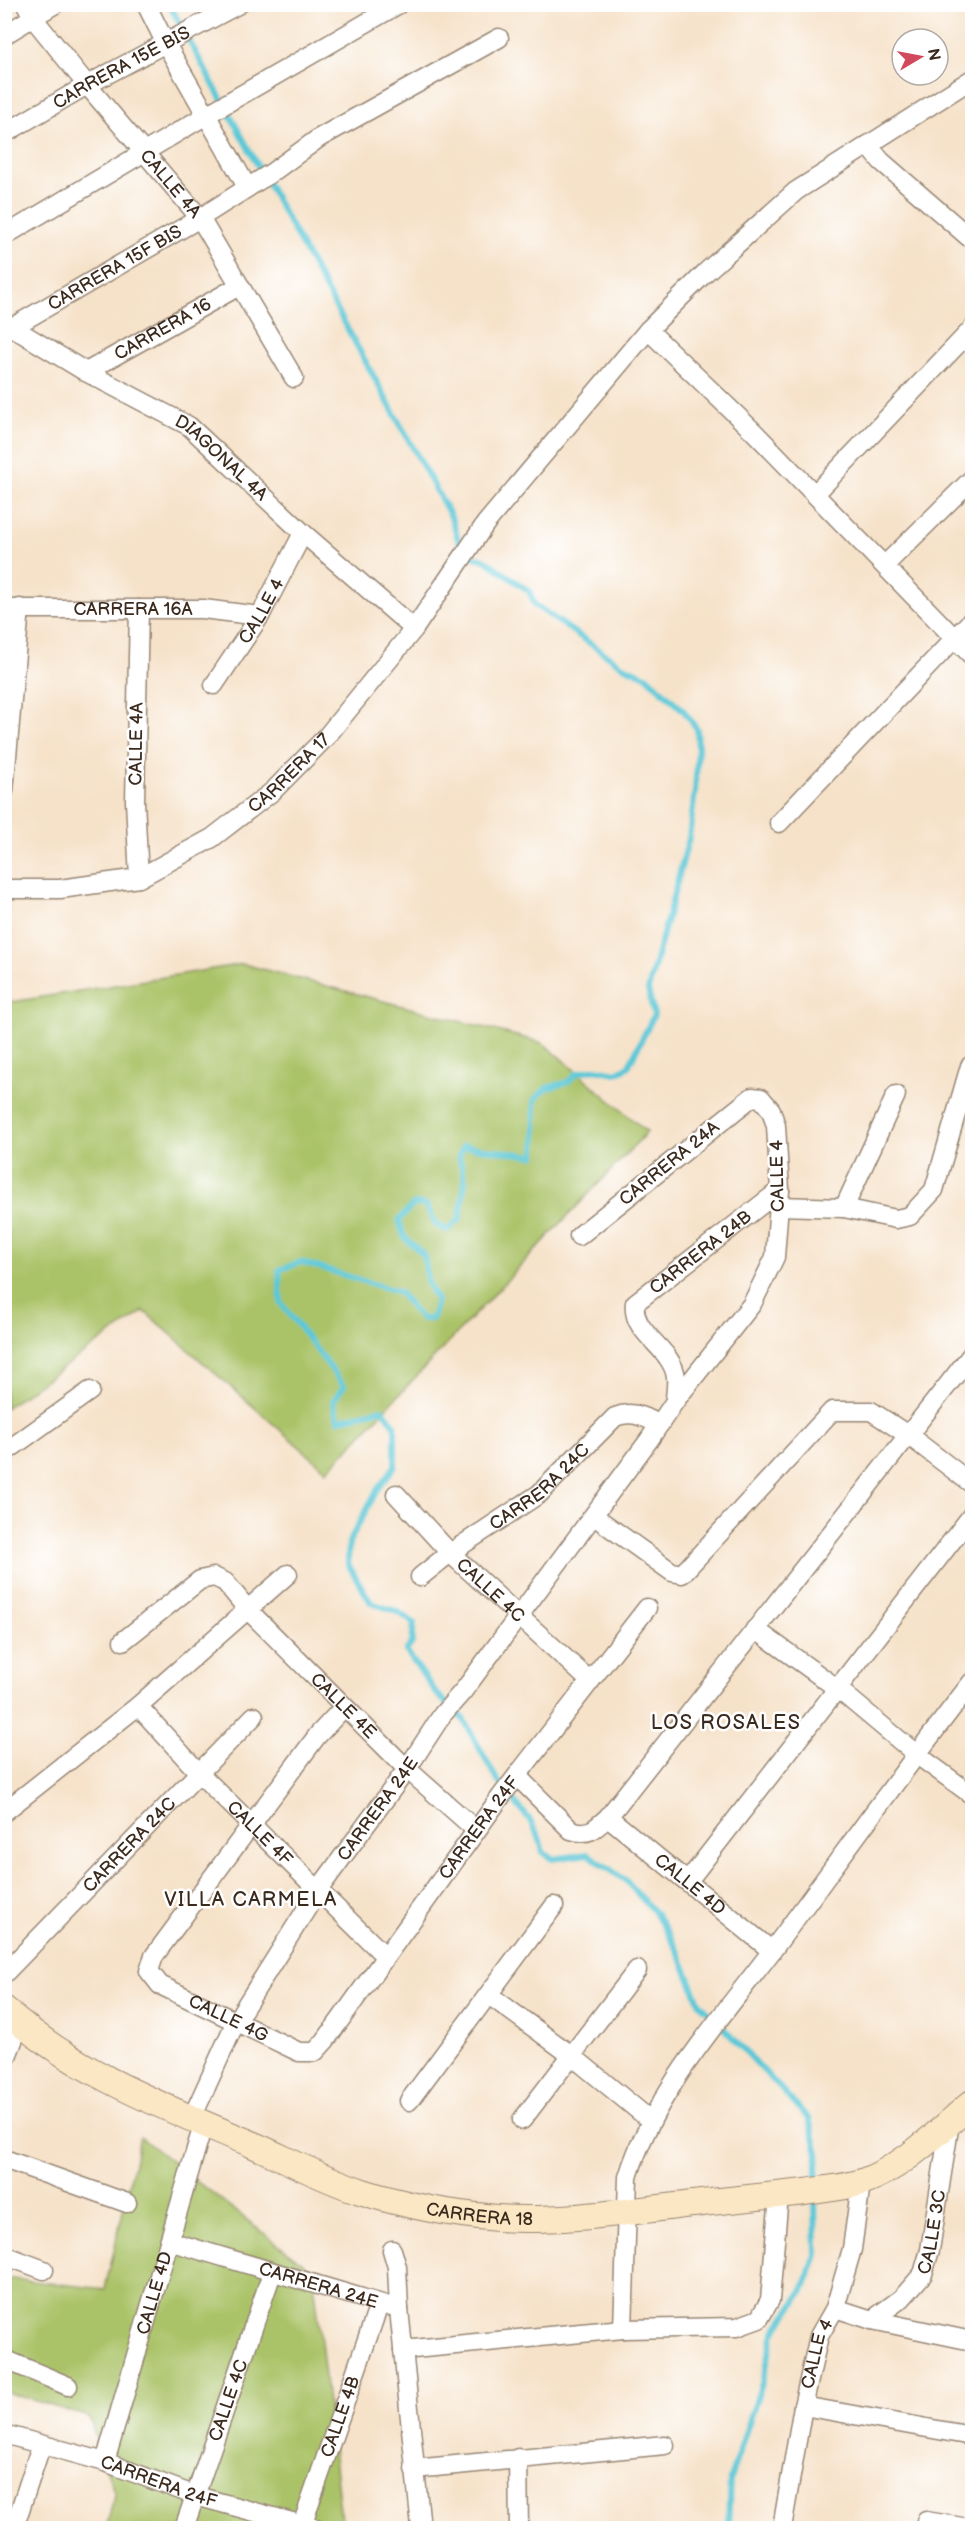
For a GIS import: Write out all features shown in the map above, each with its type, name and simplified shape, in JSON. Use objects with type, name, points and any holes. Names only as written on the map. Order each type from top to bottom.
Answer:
[{"type":"street","points":[[4,35],[30,12],[55,4]]},
{"type":"street","points":[[146,4],[166,44],[208,114],[260,179]]},
{"type":"street","name":"CARRERA 15E BIS","points":[[4,134],[87,85],[239,4]]},
{"type":"street","points":[[4,236],[208,114],[399,4]]},
{"type":"street","name":"CALLE 4A","points":[[30,12],[87,85],[200,219],[294,378]]},
{"type":"street","name":"CARRERA 15F BIS","points":[[8,325],[200,219],[319,138],[499,38]]},
{"type":"street","name":"CARRERA 17","points":[[4,889],[60,889],[139,878],[212,838],[273,791],[327,736],[414,629],[486,523],[648,330],[706,272],[796,191],[972,79]]},
{"type":"street","points":[[868,145],[881,161],[972,240]]},
{"type":"street","name":"CARRERA 16","points":[[86,372],[239,286]]},
{"type":"street","name":"DIAGONAL 4A","points":[[8,325],[86,372],[189,426],[303,533],[414,629]]},
{"type":"street","points":[[815,494],[972,329]]},
{"type":"street","points":[[648,330],[815,494],[972,656]]},
{"type":"street","points":[[885,565],[972,479]]},
{"type":"street","name":"CALLE 4","points":[[214,685],[260,616],[303,533]]},
{"type":"street","points":[[4,791],[12,609]]},
{"type":"street","name":"CARRERA 16A","points":[[12,609],[203,609],[260,616]]},
{"type":"street","name":"CALLE 4A","points":[[139,609],[135,801],[139,878]]},
{"type":"street","points":[[779,823],[972,620]]},
{"type":"street","points":[[779,1198],[896,1219],[910,1216],[934,1190],[970,1066]]},
{"type":"street","points":[[844,1208],[896,1095]]},
{"type":"street","name":"CARRERA 24A","points":[[579,1236],[741,1105],[752,1097],[761,1098]]},
{"type":"street","name":"CALLE 4","points":[[675,1401],[752,1304],[775,1257],[779,1198],[776,1126],[771,1110],[761,1098]]},
{"type":"street","name":"CARRERA 24B","points":[[675,1401],[676,1377],[662,1352],[635,1320],[634,1303],[779,1198]]},
{"type":"street","points":[[510,1784],[571,1830],[581,1834],[593,1830],[608,1817],[680,1729],[755,1629],[972,1354]]},
{"type":"street","points":[[4,1453],[90,1391]]},
{"type":"street","points":[[675,1401],[594,1516],[672,1572],[682,1574],[832,1411],[871,1411],[908,1435],[972,1484]]},
{"type":"street","name":"CARRERA 24C","points":[[420,1576],[450,1553],[539,1494],[615,1417],[624,1413],[634,1413],[660,1424]]},
{"type":"street","name":"CALLE 4C","points":[[396,1494],[450,1553],[590,1681]]},
{"type":"street","points":[[688,1881],[972,1515]]},
{"type":"street","name":"CARRERA 24E","points":[[197,2122],[236,2021],[319,1889],[407,1769],[442,1715],[464,1690],[594,1516]]},
{"type":"street","points":[[4,1812],[138,1706],[288,1574]]},
{"type":"street","name":"CALLE 4E","points":[[123,1641],[200,1581],[214,1577],[225,1582],[248,1610],[344,1707],[407,1769],[476,1830]]},
{"type":"street","name":"CARRERA 24F","points":[[315,2052],[326,2041],[510,1784],[647,1608]]},
{"type":"street","points":[[755,1629],[838,1689],[916,1754],[972,1795]]},
{"type":"street","points":[[623,2329],[625,2211],[628,2177],[650,2120],[707,2034],[772,1951],[916,1754],[972,1682]]},
{"type":"street","name":"CALLE 4F","points":[[138,1706],[200,1774],[385,1956]]},
{"type":"street","points":[[251,1825],[317,1736],[344,1707]]},
{"type":"street","name":"CARRERA 24C","points":[[4,1974],[254,1716]]},
{"type":"street","name":"CALLE 4D","points":[[608,1817],[772,1951]]},
{"type":"street","name":"CALLE 4G","points":[[251,1825],[154,1956],[149,1971],[160,1985],[299,2052],[315,2052]]},
{"type":"street","points":[[409,2101],[554,1906]]},
{"type":"street","points":[[522,2120],[637,1970]]},
{"type":"street","points":[[489,1995],[571,2055],[650,2120]]},
{"type":"street","points":[[4,2064],[12,2016]]},
{"type":"street","name":"CARRERA 18","points":[[12,2016],[64,2055],[197,2122],[363,2192],[413,2205],[461,2214],[500,2218],[549,2218],[625,2211],[786,2194],[861,2183],[886,2171],[905,2158],[972,2103]]},
{"type":"street","name":"CALLE 4D","points":[[105,2462],[169,2241],[197,2122]]},
{"type":"street","name":"CALLE 3C","points":[[872,2320],[902,2298],[923,2274],[930,2250],[951,2122]]},
{"type":"street","points":[[4,2159],[127,2203]]},
{"type":"street","name":"CALLE 4","points":[[782,2529],[803,2406],[819,2336],[835,2308],[852,2249],[861,2183]]},
{"type":"street","points":[[403,2350],[623,2329],[737,2327],[759,2319],[770,2300],[786,2194]]},
{"type":"street","name":"CARRERA 24E","points":[[169,2241],[379,2305],[399,2309]]},
{"type":"street","points":[[392,2250],[397,2267],[399,2309],[421,2529]]},
{"type":"street","points":[[4,2254],[44,2270]]},
{"type":"street","name":"CALLE 4C","points":[[184,2529],[272,2273]]},
{"type":"street","name":"CALLE 4B","points":[[305,2528],[379,2305]]},
{"type":"street","points":[[835,2308],[872,2320],[972,2341]]},
{"type":"street","points":[[4,2359],[68,2386]]},
{"type":"street","points":[[803,2406],[972,2436]]},
{"type":"street","name":"CARRERA 24F","points":[[4,2434],[105,2462],[196,2496],[305,2528]]},
{"type":"street","points":[[414,2469],[665,2445]]},
{"type":"street","points":[[14,2529],[41,2446]]},
{"type":"street","points":[[518,2458],[519,2529]]},
{"type":"street","points":[[926,2521],[968,2529]]},
{"type":"green space","points":[[243,964],[543,1043],[647,1132],[327,1471],[144,1311],[5,1408],[5,993],[12,1002]]},
{"type":"green space","points":[[140,2137],[313,2271],[342,2528],[106,2528],[115,2495],[89,2417],[5,2392],[4,2278],[105,2289]]},
{"type":"waterway","points":[[169,4],[451,517],[463,555],[484,559],[529,591],[535,605],[621,665],[646,676],[684,711],[697,729],[695,791],[689,838],[648,990],[654,1015],[628,1067],[616,1073],[595,1069],[577,1073],[568,1082],[547,1088],[535,1099],[534,1156],[463,1146],[459,1156],[465,1180],[460,1219],[447,1230],[436,1225],[426,1205],[414,1204],[399,1220],[404,1237],[424,1255],[428,1285],[437,1300],[432,1319],[421,1319],[399,1292],[301,1262],[279,1270],[281,1303],[344,1386],[333,1401],[338,1420],[382,1409],[395,1425],[395,1466],[377,1490],[349,1542],[348,1564],[371,1603],[396,1611],[414,1623],[412,1643],[406,1651],[437,1694],[464,1720],[497,1780],[529,1819],[539,1837],[543,1852],[552,1859],[588,1854],[625,1880],[657,1915],[678,1951],[699,2002],[809,2119],[818,2153],[816,2184]]},
{"type":"waterway","points":[[728,2528],[730,2479],[763,2380],[774,2333],[802,2292],[816,2258],[815,2197]]},
{"type":"district","name":"LOS ROSALES","points":[[726,1722]]},
{"type":"district","name":"VILLA CARMELA","points":[[251,1899]]}]
